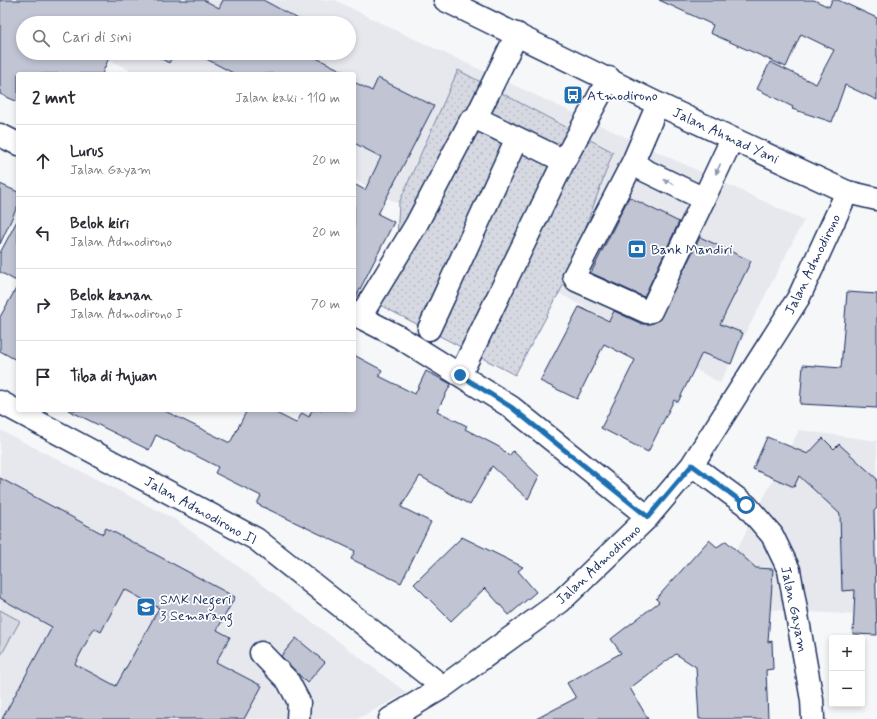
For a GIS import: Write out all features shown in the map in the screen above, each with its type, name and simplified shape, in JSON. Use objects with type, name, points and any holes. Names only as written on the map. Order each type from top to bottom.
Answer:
[{"type":"street","name":"Jalan Ahmad Yani","points":[[444,0],[732,139],[860,195]]},
{"type":"street","points":[[517,34],[476,118],[467,124],[416,225],[357,315],[399,337],[511,407],[648,517]]},
{"type":"street","points":[[460,375],[564,161],[608,78]]},
{"type":"street","points":[[658,104],[633,162],[574,276],[576,280],[650,312],[732,139]]},
{"type":"street","points":[[476,118],[564,161]]},
{"type":"street","points":[[0,135],[16,143]]},
{"type":"street","points":[[429,329],[517,138]]},
{"type":"street","points":[[633,162],[644,170],[704,199]]},
{"type":"street","name":"Jalan Admodirono","points":[[390,719],[443,687],[560,602],[648,517],[692,465],[799,297],[860,195]]},
{"type":"street","name":"Jalan Admodirono II","points":[[0,402],[16,411]]},
{"type":"street","name":"Jalan Admodirono II","points":[[19,412],[256,539],[443,687]]},
{"type":"street","name":"Jalan Gayam","points":[[692,465],[746,505],[772,535],[789,570],[812,700],[813,719]]},
{"type":"street","points":[[261,653],[288,681],[299,702],[298,719]]},
{"type":"shaded area","points":[[0,0],[335,0],[393,29],[804,220],[720,383],[356,180],[356,72],[134,72],[109,60],[356,60],[356,16],[24,16]]},
{"type":"shaded area","points":[[458,70],[613,152],[567,278],[515,375],[376,303],[396,255],[399,203]]},
{"type":"shaded area","name":"SMK Negeri 3 Semarang","points":[[0,430],[176,520],[407,693],[357,719],[0,719]]},
{"type":"shaded area","points":[[799,430],[877,441],[877,616],[746,608],[713,595]]},
{"type":"shaded area","points":[[0,610],[20,621],[0,657]]},
{"type":"building","points":[[0,0],[204,0],[219,8],[223,0],[263,0],[293,16],[16,16],[16,60],[108,60],[103,72],[16,72],[16,101],[0,94]]},
{"type":"building","points":[[659,0],[814,0],[829,7],[832,0],[838,0],[877,18],[877,100],[845,85],[832,122],[792,109],[793,107],[757,89],[770,62],[816,84],[834,50],[801,34],[786,67],[710,33],[713,25]]},
{"type":"building","points":[[164,60],[170,60],[169,63]]},
{"type":"building","points":[[208,60],[320,60],[345,72],[231,72]]},
{"type":"building","points":[[378,78],[434,106],[378,214],[394,222],[356,297],[356,185],[365,190],[381,157],[356,144],[356,83],[372,91]]},
{"type":"building","points":[[0,184],[16,191],[16,209],[0,244]]},
{"type":"building","name":"Bank Mandiri","points":[[629,197],[679,222],[644,297],[591,273]]},
{"type":"building","points":[[16,223],[16,281],[0,272],[0,253]]},
{"type":"building","points":[[700,237],[751,261],[720,324],[743,333],[731,364],[702,353],[678,402],[674,400],[648,452],[601,428],[635,360],[604,344],[577,399],[540,381],[579,307],[609,321],[614,311],[642,324],[650,324],[659,320]]},
{"type":"building","points":[[16,289],[16,360],[0,351],[0,317]]},
{"type":"building","points":[[847,292],[877,294],[877,408],[800,404],[803,365],[841,368]]},
{"type":"building","points":[[356,356],[382,370],[379,376],[415,394],[426,371],[451,384],[437,411],[467,426],[465,429],[501,448],[509,456],[513,451],[539,476],[528,499],[492,466],[470,505],[420,476],[401,507],[431,522],[401,583],[351,559],[355,551],[257,504],[261,496],[215,473],[218,467],[156,435],[149,450],[72,412],[167,412],[230,443],[246,412],[274,412],[296,423],[302,413],[309,417],[311,412],[356,412]]},
{"type":"building","points":[[767,437],[808,454],[823,438],[834,449],[839,444],[877,479],[877,508],[874,511],[877,635],[853,634],[855,590],[842,591],[840,514],[799,476],[794,487],[753,469]]},
{"type":"building","points":[[0,478],[103,534],[106,528],[235,597],[217,630],[230,637],[216,662],[262,686],[244,719],[2,719],[52,627],[0,598]],"holes":[[[124,589],[159,608],[116,686],[75,664],[94,628],[101,632]]]},
{"type":"building","points":[[462,537],[523,567],[518,571],[536,592],[509,615],[485,588],[451,621],[414,584]]},
{"type":"building","points":[[709,540],[717,547],[726,541],[756,568],[773,569],[768,642],[772,641],[773,669],[766,670],[768,719],[699,719],[696,667],[676,654],[630,688],[648,719],[536,719],[576,698],[567,683],[621,653],[611,639],[659,602],[656,599]]},
{"type":"building","points":[[296,638],[325,662],[307,683],[281,656]]},
{"type":"place","name":"Atmodirono","points":[[573,95]]},
{"type":"place","name":"Bank Mandiri","points":[[637,249]]},
{"type":"place","name":"SMK Negeri 3 Semarang","points":[[146,607]]},
{"type":"route","points":[[460,375],[511,407],[648,517],[692,465],[746,505]]}]
